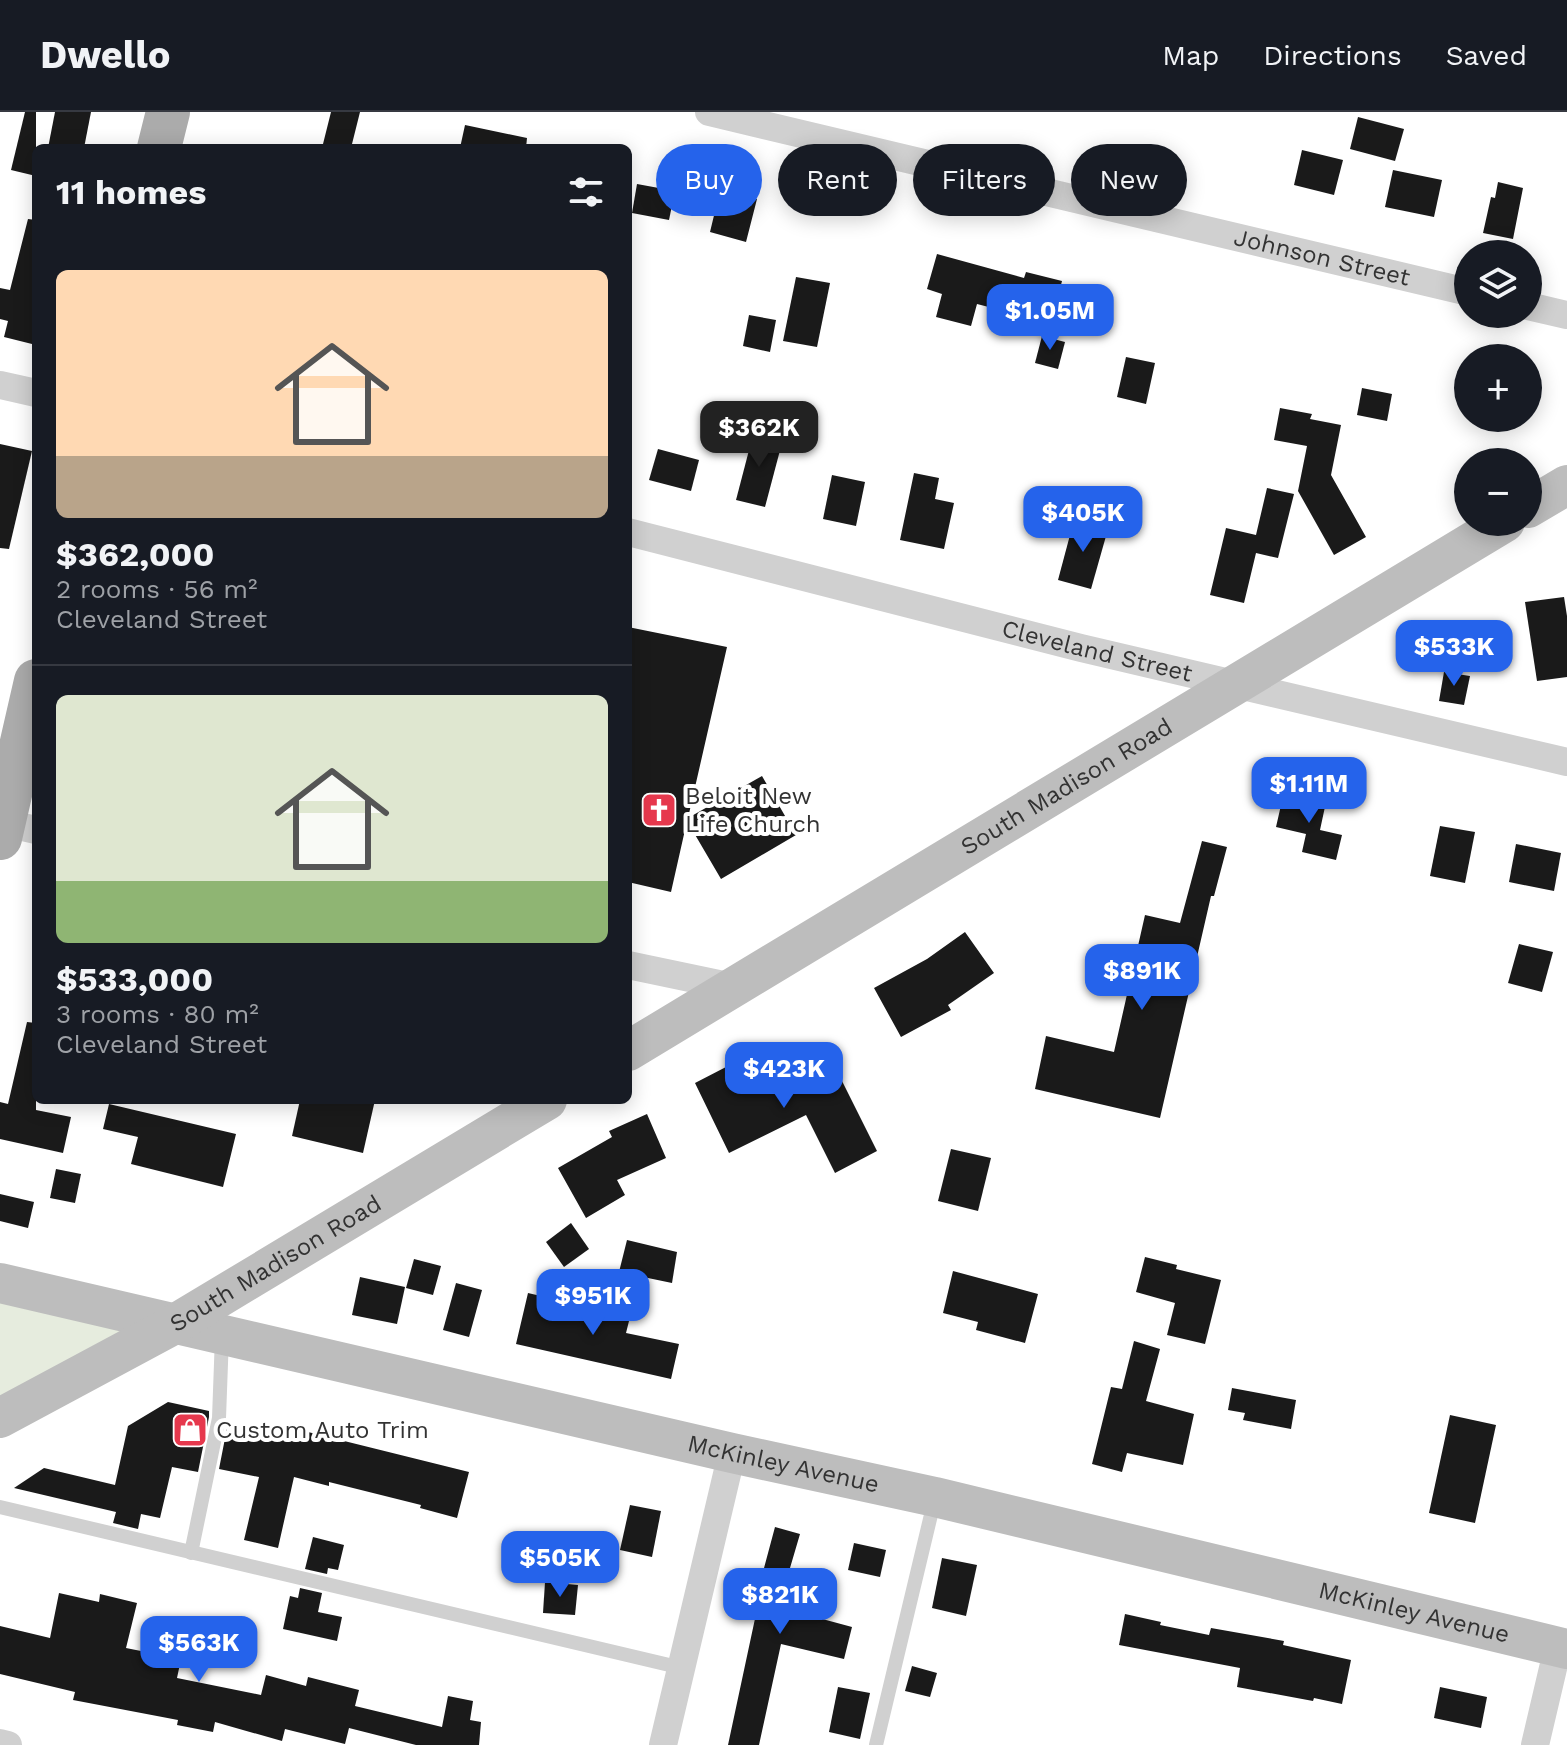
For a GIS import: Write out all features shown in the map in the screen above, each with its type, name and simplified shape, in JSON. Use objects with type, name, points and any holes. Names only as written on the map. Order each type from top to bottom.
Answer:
[{"type":"main road","points":[[160,144],[168,112]]},
{"type":"main road","points":[[1542,500],[1567,485]]},
{"type":"main road","name":"South Madison Road","points":[[632,1049],[1482,536]]},
{"type":"main road","points":[[10,828],[32,704]]},
{"type":"main road","name":"South Madison Road","points":[[0,1418],[175,1324],[540,1104]]},
{"type":"main road","name":"McKinley Avenue","points":[[0,1283],[935,1497],[1562,1648]]},
{"type":"street","name":"Johnson Street","points":[[709,112],[1454,289]]},
{"type":"street","points":[[1542,309],[1567,315]]},
{"type":"street","points":[[0,385],[32,392]]},
{"type":"street","name":"Cleveland Street","points":[[632,533],[1081,648],[1567,762]]},
{"type":"street","points":[[632,966],[733,987]]},
{"type":"street","points":[[663,1745],[732,1453]]},
{"type":"street","points":[[1535,1745],[1562,1648]]},
{"type":"street","points":[[0,1743],[8,1745]]},
{"type":"lane","points":[[191,1553],[219,1418],[222,1335]]},
{"type":"lane","points":[[876,1745],[935,1497]]},
{"type":"lane","points":[[0,1507],[682,1668]]},
{"type":"shaded area","points":[[0,1283],[175,1324],[0,1418]]},
{"type":"building","points":[[25,112],[36,112],[32,175],[11,170]]},
{"type":"building","points":[[55,112],[91,112],[85,144],[49,144]]},
{"type":"building","points":[[331,112],[360,112],[352,144],[323,144]]},
{"type":"building","points":[[1358,117],[1404,129],[1395,161],[1350,149]]},
{"type":"building","points":[[465,125],[527,138],[526,144],[461,144]]},
{"type":"building","points":[[1302,150],[1343,160],[1334,195],[1294,185]]},
{"type":"building","points":[[1393,170],[1442,180],[1434,217],[1385,207]]},
{"type":"building","points":[[1498,182],[1523,188],[1513,239],[1483,233],[1491,197],[1495,198]]},
{"type":"building","points":[[637,184],[656,188],[656,216],[670,216],[669,220],[632,213]]},
{"type":"building","points":[[714,216],[753,216],[746,242],[710,232]]},
{"type":"building","points":[[28,219],[32,220],[32,344],[4,337],[8,321],[0,319],[0,288],[10,290]]},
{"type":"building","points":[[937,254],[1024,278],[1026,272],[1062,281],[1051,323],[977,304],[971,326],[936,317],[942,294],[927,289]]},
{"type":"building","points":[[796,277],[830,283],[817,347],[783,341]]},
{"type":"building","points":[[749,315],[776,320],[770,352],[743,346]]},
{"type":"building","points":[[1042,336],[1065,342],[1058,369],[1035,363]]},
{"type":"building","points":[[1126,357],[1155,363],[1146,404],[1117,397]]},
{"type":"building","points":[[1362,388],[1392,394],[1387,421],[1357,415]]},
{"type":"building","points":[[1280,408],[1312,414],[1310,419],[1341,425],[1331,475],[1366,537],[1334,555],[1298,491],[1307,446],[1274,440]]},
{"type":"building","points":[[754,431],[783,439],[765,507],[736,500]]},
{"type":"building","points":[[0,444],[32,451],[9,549],[0,548]]},
{"type":"building","points":[[658,449],[699,460],[691,491],[649,480]]},
{"type":"building","points":[[914,473],[939,478],[935,499],[954,503],[944,549],[900,540]]},
{"type":"building","points":[[832,475],[865,482],[856,526],[823,519]]},
{"type":"building","points":[[1267,488],[1294,494],[1278,558],[1256,553],[1244,603],[1210,595],[1226,528],[1256,535]]},
{"type":"building","points":[[1074,520],[1108,529],[1091,589],[1058,580]]},
{"type":"building","points":[[1564,597],[1567,677],[1537,681],[1525,602]]},
{"type":"building","points":[[632,628],[727,647],[688,818],[762,776],[796,835],[721,879],[687,821],[671,892],[632,883]]},
{"type":"building","points":[[1444,672],[1470,676],[1464,705],[1439,701]]},
{"type":"building","points":[[1284,792],[1326,802],[1320,830],[1342,835],[1336,860],[1302,852],[1306,834],[1276,827]]},
{"type":"building","points":[[1440,826],[1475,832],[1465,883],[1430,876]]},
{"type":"building","points":[[1202,841],[1227,847],[1214,896],[1211,896],[1160,1118],[1035,1089],[1046,1036],[1114,1052],[1145,915],[1180,923]]},
{"type":"building","points":[[1516,844],[1561,853],[1554,891],[1509,882]]},
{"type":"building","points":[[965,932],[994,973],[948,1005],[951,1010],[901,1037],[874,988],[927,959]]},
{"type":"building","points":[[1519,944],[1553,952],[1542,992],[1508,983]]},
{"type":"building","points":[[27,1022],[32,1023],[32,1104],[36,1104],[36,1110],[71,1117],[63,1153],[0,1139],[0,1102],[8,1104]]},
{"type":"building","points":[[757,1051],[780,1097],[836,1069],[877,1151],[835,1173],[806,1115],[729,1153],[695,1083]]},
{"type":"building","points":[[109,1104],[236,1134],[223,1187],[131,1164],[138,1137],[103,1129]]},
{"type":"building","points":[[299,1104],[374,1104],[363,1153],[292,1136]]},
{"type":"building","points":[[647,1114],[666,1158],[617,1180],[625,1195],[586,1218],[558,1168],[612,1137],[609,1131]]},
{"type":"building","points":[[951,1149],[991,1158],[978,1211],[938,1201]]},
{"type":"building","points":[[56,1169],[81,1174],[75,1203],[50,1198]]},
{"type":"building","points":[[0,1194],[34,1202],[28,1228],[0,1221]]},
{"type":"building","points":[[571,1223],[589,1249],[564,1267],[546,1242]]},
{"type":"building","points":[[627,1240],[677,1252],[672,1283],[619,1272]]},
{"type":"building","points":[[1145,1257],[1177,1265],[1176,1269],[1221,1280],[1205,1344],[1167,1335],[1175,1303],[1136,1292]]},
{"type":"building","points":[[414,1259],[441,1266],[433,1295],[406,1288]]},
{"type":"building","points":[[953,1271],[1038,1294],[1025,1343],[976,1330],[978,1322],[943,1313]]},
{"type":"building","points":[[360,1277],[405,1287],[397,1324],[352,1315]]},
{"type":"building","points":[[456,1283],[482,1290],[469,1337],[443,1330]]},
{"type":"building","points":[[528,1293],[630,1317],[626,1333],[679,1344],[671,1379],[516,1344]]},
{"type":"building","points":[[1134,1341],[1160,1349],[1146,1401],[1194,1414],[1183,1465],[1127,1453],[1122,1472],[1092,1464],[1111,1387],[1122,1389]]},
{"type":"building","points":[[1232,1388],[1296,1400],[1291,1429],[1243,1420],[1245,1413],[1228,1410]]},
{"type":"building","points":[[168,1402],[209,1411],[209,1417],[198,1472],[172,1467],[160,1518],[141,1514],[138,1529],[113,1523],[116,1512],[14,1488],[44,1468],[115,1485],[128,1426]]},
{"type":"building","points":[[1450,1415],[1496,1425],[1475,1523],[1429,1513]]},
{"type":"building","points":[[228,1423],[303,1438],[304,1431],[469,1472],[457,1518],[420,1508],[421,1505],[329,1482],[329,1486],[294,1477],[278,1548],[244,1540],[259,1477],[219,1469]]},
{"type":"building","points":[[630,1505],[661,1511],[652,1557],[620,1550]]},
{"type":"building","points":[[775,1527],[800,1534],[785,1585],[821,1595],[815,1617],[852,1627],[844,1659],[781,1644],[759,1745],[728,1745],[756,1614],[752,1613]]},
{"type":"building","points":[[313,1537],[344,1545],[338,1570],[328,1568],[327,1574],[305,1569]]},
{"type":"building","points":[[854,1543],[886,1550],[880,1577],[848,1570]]},
{"type":"building","points":[[942,1558],[977,1565],[966,1616],[932,1608]]},
{"type":"building","points":[[545,1582],[578,1585],[575,1615],[543,1613]]},
{"type":"building","points":[[300,1588],[322,1593],[318,1612],[342,1617],[337,1641],[283,1629],[290,1596],[298,1598]]},
{"type":"building","points":[[59,1593],[99,1602],[100,1594],[137,1603],[126,1648],[181,1659],[177,1678],[261,1695],[266,1675],[306,1686],[308,1677],[359,1690],[355,1706],[442,1727],[448,1696],[473,1701],[470,1720],[481,1722],[479,1745],[416,1745],[349,1728],[345,1744],[285,1729],[282,1741],[215,1722],[213,1732],[177,1725],[178,1720],[73,1700],[75,1692],[0,1674],[0,1626],[50,1638]]},
{"type":"building","points":[[1125,1614],[1209,1635],[1211,1628],[1284,1641],[1283,1645],[1351,1660],[1342,1704],[1237,1687],[1240,1668],[1119,1645]]},
{"type":"building","points":[[912,1666],[937,1673],[930,1697],[905,1691]]},
{"type":"building","points":[[838,1687],[870,1693],[860,1739],[829,1732]]},
{"type":"building","points":[[1440,1687],[1487,1697],[1481,1728],[1434,1718]]},
{"type":"place","name":"Beloit New Life Church","points":[[659,810]]},
{"type":"place","name":"Custom Auto Trim","points":[[190,1430]]}]
